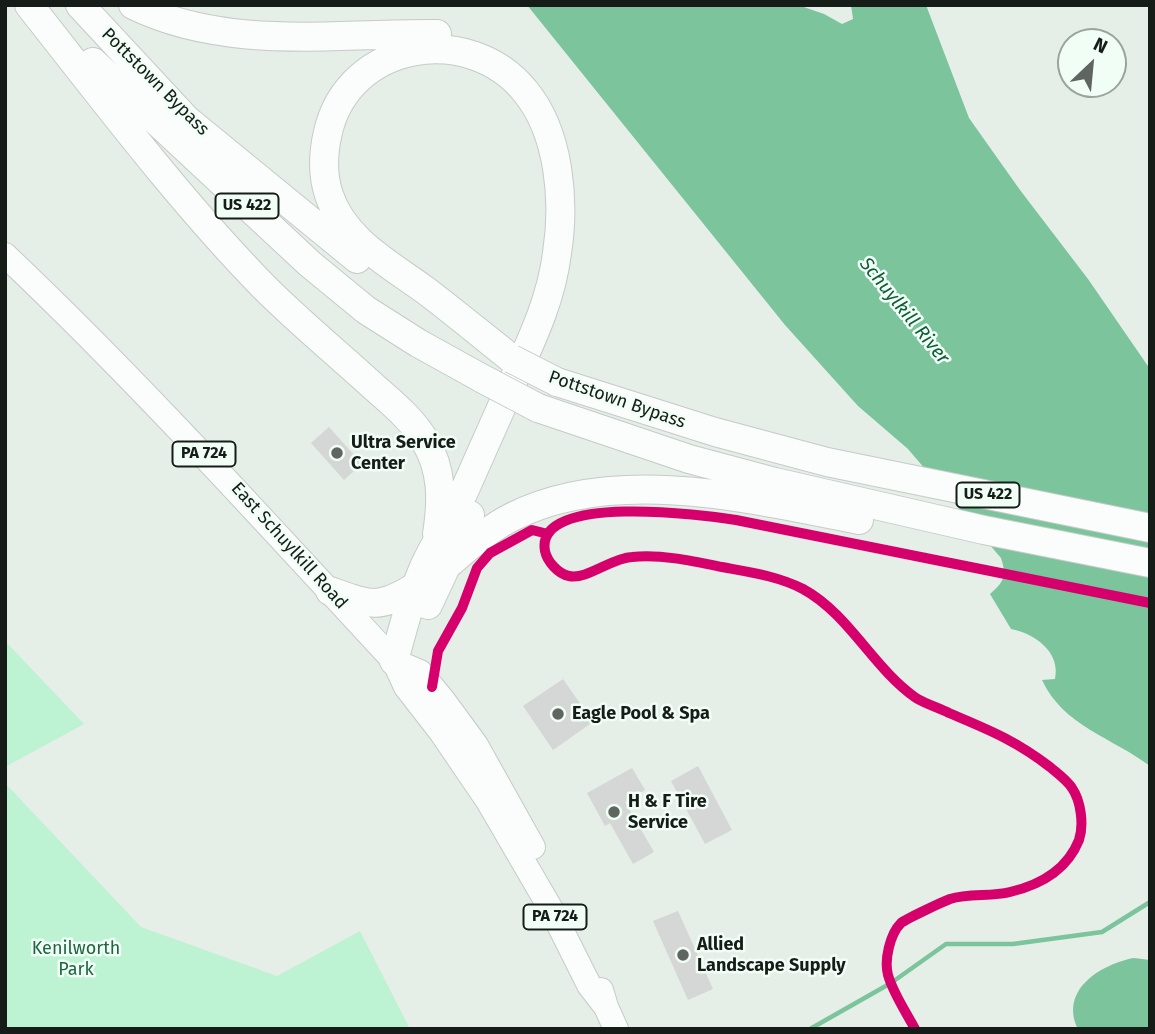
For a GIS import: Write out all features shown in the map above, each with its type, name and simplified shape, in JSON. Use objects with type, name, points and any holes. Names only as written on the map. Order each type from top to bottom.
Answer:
[{"type":"highway","name":"Pottstown Bypass","points":[[31,5],[310,264],[366,310],[418,343],[538,408],[689,459],[775,482],[858,510]]},
{"type":"highway","points":[[31,5],[215,234],[265,288],[387,399],[419,432],[433,457],[439,478],[442,552]]},
{"type":"highway","name":"Pottstown Bypass","points":[[80,5],[186,119],[343,247],[434,313],[557,382],[715,432],[827,462],[1150,528]]},
{"type":"highway","points":[[133,5],[190,26],[254,35],[419,33],[462,36],[498,49],[516,60],[548,96],[560,123],[572,177],[574,236],[562,303],[510,427],[442,552],[415,587],[394,661]]},
{"type":"highway","points":[[394,661],[419,623],[450,523],[542,318],[558,252],[559,198],[548,133],[527,93],[509,75],[486,60],[456,50],[425,49],[404,53],[385,61],[365,75],[335,111],[323,160],[328,193],[341,219],[371,251],[512,359]]},
{"type":"highway","points":[[442,552],[540,505],[571,497],[612,492],[678,491],[858,510]]},
{"type":"highway","name":"US 422","points":[[858,510],[984,530],[1150,563]]},
{"type":"highway","points":[[330,592],[375,604],[387,603],[415,587]]},
{"type":"main road","name":"East Schuylkill Road","points":[[5,255],[165,412],[394,661],[420,672],[476,745],[518,818],[564,906],[599,983],[611,1018]]},
{"type":"green space","points":[[5,641],[84,724],[5,767]]},
{"type":"green space","name":"Kenilworth Park","points":[[5,783],[141,927],[277,976],[360,931],[410,1029],[5,1029]]},
{"type":"water","name":"Schuylkill River","points":[[527,5],[798,5],[842,24],[853,19],[851,5],[926,5],[969,118],[1088,279],[1150,369],[1150,766],[1090,730],[1051,696],[1042,680],[1055,679],[1056,669],[1050,652],[1037,639],[1011,629],[990,594],[1003,578],[1001,558],[908,449],[858,406],[785,325]]},
{"type":"water","points":[[1134,958],[1150,960],[1150,1029],[1078,1029],[1074,1002],[1086,981],[1109,966]]},
{"type":"building","name":"Ultra Service Center","points":[[329,427],[362,464],[344,480],[311,443]]},
{"type":"building","name":"Eagle Pool & Spa","points":[[563,679],[593,722],[553,750],[523,706]]},
{"type":"building","points":[[698,766],[732,830],[705,844],[671,781]]},
{"type":"building","name":"H & F Tire Service","points":[[632,768],[645,790],[625,802],[654,852],[633,864],[610,823],[605,826],[587,793]]},
{"type":"building","name":"Allied Landscape Supply","points":[[678,911],[713,989],[688,1000],[653,921]]},
{"type":"waterway","points":[[810,1029],[891,983],[946,944],[1013,944],[1102,932],[1150,902]]},
{"type":"cycle path","points":[[915,1029],[896,996],[888,975],[889,948],[897,928],[910,918],[950,899],[1021,889],[1060,868],[1074,851],[1081,834],[1079,806],[1070,785],[1050,767],[1013,743],[916,698],[887,672],[834,612],[803,589],[753,573],[654,556],[624,558],[583,575],[569,576],[557,570],[546,555],[549,533],[566,521],[592,514],[659,512],[718,517],[1150,603]]},
{"type":"cycle path","points":[[432,687],[438,651],[462,608],[477,568],[490,553],[532,530],[548,534]]},
{"type":"place","name":"Ultra Service Center","points":[[337,453]]},
{"type":"place","name":"Eagle Pool & Spa","points":[[558,714]]},
{"type":"place","name":"H & F Tire Service","points":[[614,812]]},
{"type":"place","name":"Allied Landscape Supply","points":[[683,955]]}]
